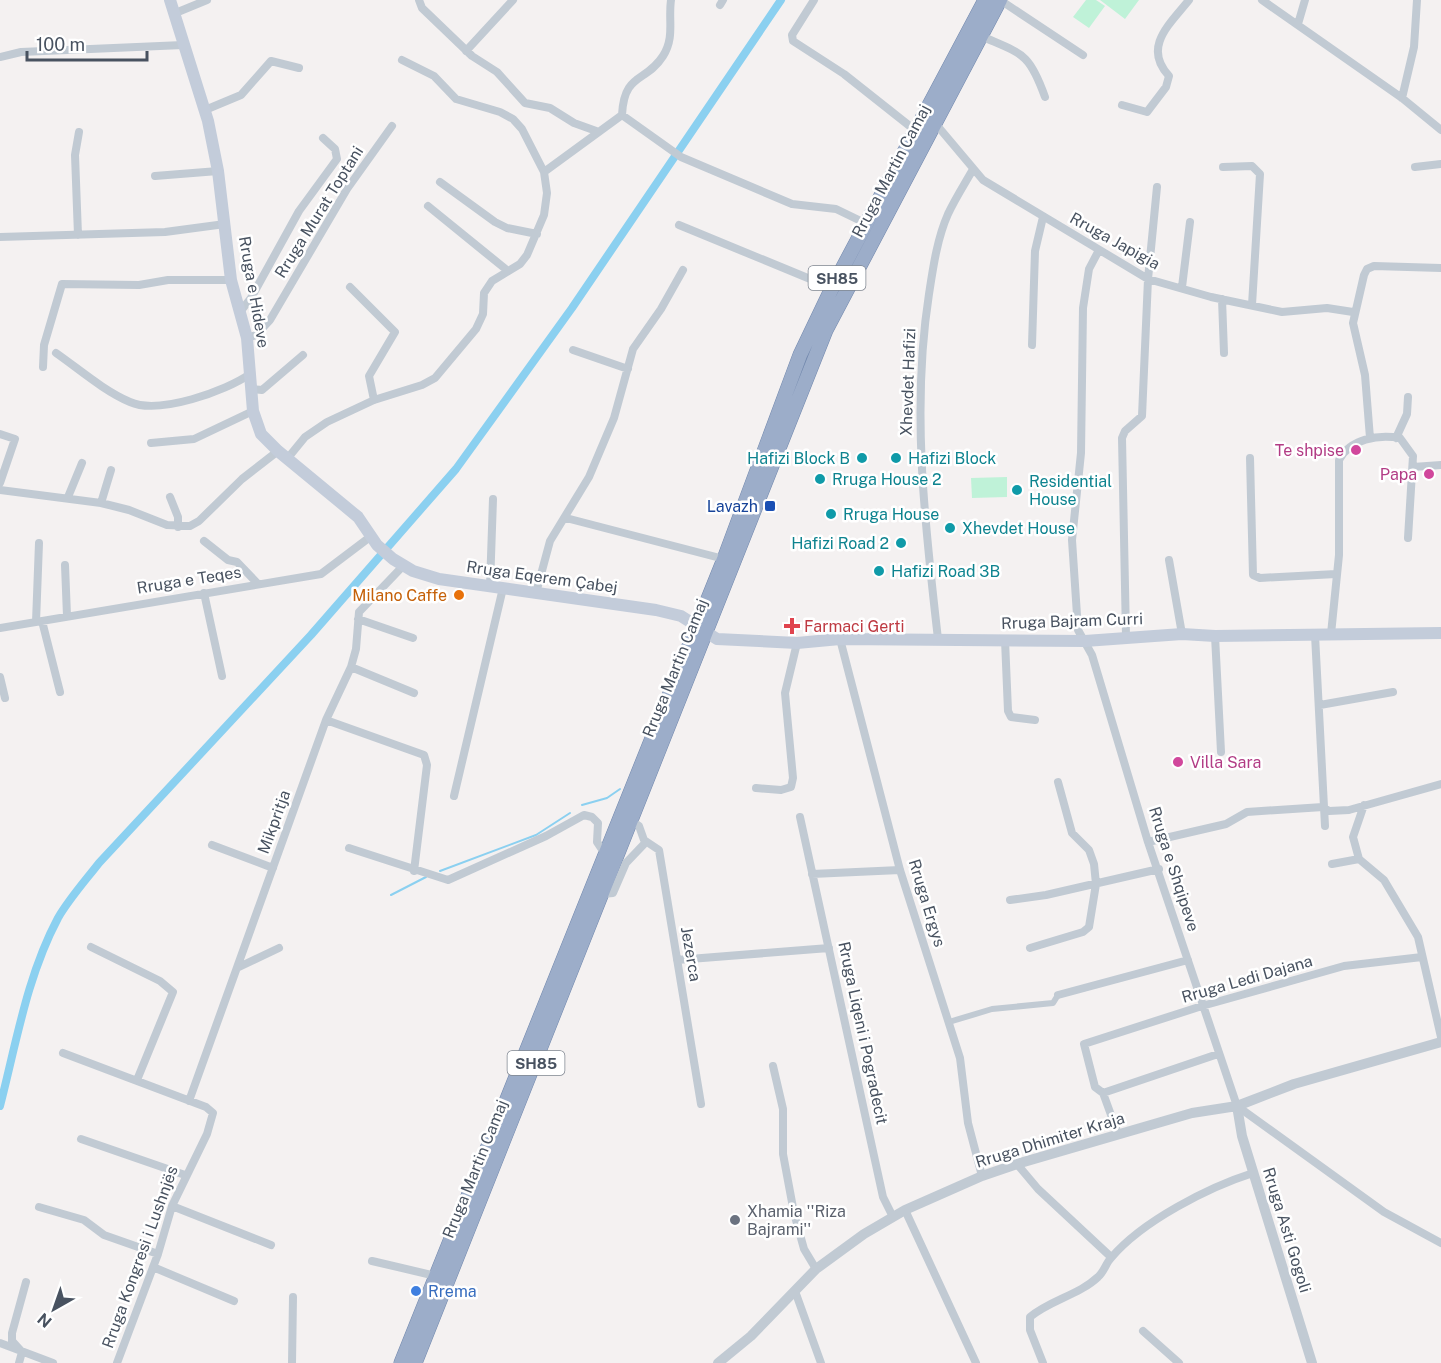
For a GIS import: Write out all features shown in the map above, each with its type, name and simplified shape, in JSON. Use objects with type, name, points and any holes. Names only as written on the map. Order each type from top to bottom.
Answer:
[{"type":"highway","name":"Rruga Martin Camaj","points":[[415,1363],[632,821],[789,380],[832,288],[985,0]]},
{"type":"highway","name":"Rruga Martin Camaj","points":[[401,1363],[605,854],[826,330],[1000,0]]},
{"type":"main road","name":"Rruga e Hideve","points":[[170,0],[205,110],[218,171],[231,280],[247,338],[253,411],[261,434],[352,512],[365,526],[374,541]]},
{"type":"main road","name":"Rruga Eqerem Çabej","points":[[374,541],[398,562],[439,579],[656,610],[681,616],[701,629]]},
{"type":"main road","name":"Rruga Bajram Curri","points":[[701,629],[720,639],[797,643],[840,639],[1085,641],[1126,636],[1182,634],[1215,636],[1441,633]]},
{"type":"street","points":[[173,14],[207,0]]},
{"type":"street","points":[[419,0],[422,8],[466,51],[497,72],[525,103],[550,108],[574,123],[598,132]]},
{"type":"street","points":[[466,51],[513,0]]},
{"type":"street","points":[[544,172],[622,115],[627,90],[639,76],[656,64],[668,46],[672,25],[669,13],[671,0]]},
{"type":"street","points":[[814,0],[792,35],[793,40],[844,74],[916,131]]},
{"type":"street","points":[[1000,0],[1083,55]]},
{"type":"street","points":[[1122,105],[1147,112],[1166,87],[1169,76],[1157,60],[1158,45],[1189,0]]},
{"type":"street","points":[[1262,0],[1402,98],[1441,130]]},
{"type":"street","points":[[1298,24],[1305,0]]},
{"type":"street","points":[[1402,98],[1414,47],[1417,0]]},
{"type":"street","points":[[981,36],[1024,55],[1035,69],[1045,97]]},
{"type":"street","points":[[0,57],[21,52],[183,45]]},
{"type":"street","points":[[0,490],[101,503],[178,527],[190,526],[199,521],[219,499],[315,430],[374,400],[422,385],[435,378],[476,329],[483,314],[484,293],[492,281],[520,264],[537,234],[544,215],[547,194],[544,172],[522,129],[513,119],[500,112],[456,99],[434,76],[402,60]]},
{"type":"street","points":[[205,110],[241,95],[269,62],[299,68]]},
{"type":"street","points":[[622,115],[681,157],[792,204],[836,209],[867,224]]},
{"type":"street","name":"Rruga Japigia","points":[[934,123],[972,171],[983,180],[1148,279],[1282,312],[1327,309],[1353,312]]},
{"type":"street","name":"Rruga Murat Toptani","points":[[247,338],[256,334],[270,320],[347,189],[392,126]]},
{"type":"street","points":[[78,235],[75,155],[79,132]]},
{"type":"street","points":[[240,312],[299,211],[337,159],[335,149],[323,138]]},
{"type":"street","points":[[1415,167],[1441,164]]},
{"type":"street","points":[[1222,167],[1252,166],[1260,174],[1252,305]]},
{"type":"street","points":[[155,176],[218,171]]},
{"type":"street","name":"Xhevdet Hafizi","points":[[938,639],[927,541],[920,424],[924,338],[934,263],[942,234],[948,215],[972,171]]},
{"type":"street","points":[[440,182],[495,222],[507,228],[537,234]]},
{"type":"street","points":[[1126,636],[1122,438],[1125,430],[1139,421],[1142,416],[1148,279],[1157,187]]},
{"type":"street","points":[[428,206],[508,271]]},
{"type":"street","points":[[1032,345],[1035,251],[1043,217]]},
{"type":"street","points":[[1182,287],[1190,222]]},
{"type":"street","points":[[0,237],[165,232],[225,224]]},
{"type":"street","points":[[679,225],[832,288]]},
{"type":"street","name":"Rruga e Shqipeve","points":[[1099,250],[1089,269],[1083,308],[1081,453],[1072,540],[1078,630],[1085,641],[1148,842],[1237,1106]]},
{"type":"street","points":[[1370,438],[1365,375],[1353,323],[1353,312],[1367,269],[1374,266],[1441,268]]},
{"type":"street","points":[[536,593],[550,541],[589,477],[614,417],[633,349],[661,309],[683,270]]},
{"type":"street","points":[[43,367],[44,345],[62,284],[139,285],[168,280],[231,280]]},
{"type":"street","points":[[350,287],[395,332],[369,376],[374,400]]},
{"type":"street","points":[[1222,299],[1224,353]]},
{"type":"street","points":[[573,350],[628,369]]},
{"type":"street","points":[[56,353],[136,404],[195,399],[235,384],[250,374]]},
{"type":"street","points":[[251,389],[262,390],[303,355]]},
{"type":"street","points":[[1396,438],[1407,414],[1407,397]]},
{"type":"street","points":[[151,443],[194,439],[253,411]]},
{"type":"street","points":[[0,434],[15,439],[0,483]]},
{"type":"street","points":[[1332,634],[1340,519],[1339,460],[1348,449],[1370,438],[1396,438],[1410,449],[1413,456],[1413,467],[1408,538]]},
{"type":"street","points":[[1250,458],[1253,575],[1260,578],[1336,573]]},
{"type":"street","points":[[68,497],[82,463]]},
{"type":"street","points":[[1413,467],[1441,465]]},
{"type":"street","points":[[101,503],[111,470]]},
{"type":"street","points":[[170,497],[178,517],[178,527]]},
{"type":"street","points":[[454,796],[496,587],[493,499]]},
{"type":"street","points":[[566,518],[724,559]]},
{"type":"street","points":[[204,540],[228,560],[237,562],[258,584]]},
{"type":"street","name":"Rruga e Teqes","points":[[0,628],[328,572],[374,541]]},
{"type":"street","points":[[39,543],[39,621],[60,692]]},
{"type":"street","points":[[1169,560],[1182,634]]},
{"type":"street","name":"Mikpritja","points":[[189,1101],[326,720],[351,667],[362,606],[398,562]]},
{"type":"street","points":[[65,566],[67,616]]},
{"type":"street","points":[[204,593],[222,676]]},
{"type":"street","points":[[358,619],[413,638]]},
{"type":"street","points":[[1315,635],[1325,826]]},
{"type":"street","points":[[1215,636],[1221,752]]},
{"type":"street","name":"Rruga Ergys","points":[[840,639],[900,870],[960,1058],[968,1123],[982,1176]]},
{"type":"street","points":[[1005,640],[1008,711],[1011,717],[1035,720]]},
{"type":"street","points":[[756,788],[781,790],[791,787],[793,778],[785,693],[797,643]]},
{"type":"street","points":[[351,667],[414,693]]},
{"type":"street","points":[[0,677],[5,698]]},
{"type":"street","points":[[1320,705],[1393,692]]},
{"type":"street","points":[[326,720],[424,754],[426,765],[414,871]]},
{"type":"street","points":[[1030,948],[1083,932],[1089,927],[1096,884],[1094,864],[1089,850],[1072,833],[1058,782]]},
{"type":"street","points":[[1148,842],[1226,824],[1247,812],[1323,807],[1329,812],[1349,810],[1441,784]]},
{"type":"street","points":[[1364,805],[1353,837],[1353,845],[1359,858],[1367,863],[1391,889],[1397,905],[1418,937],[1441,1037]]},
{"type":"street","points":[[349,848],[414,871],[448,880],[584,815],[596,819],[598,823],[597,842],[605,854]]},
{"type":"street","name":"Rruga Liqeni i Pogradecit","points":[[800,817],[883,1197],[893,1217]]},
{"type":"street","name":"Jezerca","points":[[632,821],[639,826],[646,842],[659,850],[701,1104]]},
{"type":"street","points":[[602,894],[613,893],[626,863],[646,842]]},
{"type":"street","points":[[212,845],[273,868]]},
{"type":"street","points":[[1332,864],[1359,858]]},
{"type":"street","points":[[1010,900],[1096,884],[1159,869]]},
{"type":"street","points":[[812,874],[900,870]]},
{"type":"street","points":[[91,947],[160,981],[173,992],[137,1080]]},
{"type":"street","points":[[239,967],[279,948]]},
{"type":"street","points":[[677,960],[829,948]]},
{"type":"street","name":"Rruga Ledi Dajana","points":[[1103,1093],[1095,1087],[1084,1044],[1202,1006],[1344,966],[1422,957]]},
{"type":"street","points":[[949,1022],[992,1009],[1053,1003],[1058,995],[1188,960]]},
{"type":"street","name":"Rruga Dhimiter Kraja","points":[[718,1363],[751,1336],[816,1269],[864,1233],[905,1210],[982,1176],[1017,1164],[1192,1113],[1237,1106],[1294,1084],[1441,1042]]},
{"type":"street","name":"Rruga Kongresi i Lushnjës","points":[[63,1053],[206,1107],[213,1113],[207,1134],[185,1175],[172,1206],[158,1254],[117,1363]]},
{"type":"street","points":[[1118,1134],[1103,1093],[1218,1054]]},
{"type":"street","points":[[773,1066],[783,1108],[783,1154],[794,1213],[804,1249],[816,1269]]},
{"type":"street","points":[[1237,1106],[1376,1206],[1441,1243]]},
{"type":"street","name":"Rruga Asti Gogoli","points":[[1237,1106],[1242,1136],[1312,1363]]},
{"type":"street","points":[[81,1139],[185,1175]]},
{"type":"street","points":[[1017,1164],[1038,1189],[1111,1257]]},
{"type":"street","points":[[1043,1363],[1030,1330],[1030,1317],[1100,1276],[1111,1257],[1142,1232],[1199,1194],[1254,1173]]},
{"type":"street","points":[[172,1206],[271,1245]]},
{"type":"street","points":[[39,1207],[84,1220],[104,1235],[158,1254]]},
{"type":"street","points":[[905,1210],[976,1363]]},
{"type":"street","points":[[372,1261],[436,1276]]},
{"type":"street","points":[[153,1267],[234,1301]]},
{"type":"street","points":[[22,1352],[12,1341],[12,1333],[26,1282]]},
{"type":"street","points":[[795,1291],[821,1363]]},
{"type":"street","points":[[292,1363],[293,1297]]},
{"type":"street","points":[[1143,1331],[1179,1363]]},
{"type":"street","points":[[0,1343],[53,1363]]},
{"type":"street","points":[[19,1363],[22,1352]]},
{"type":"green space","points":[[1086,0],[1096,0],[1105,6],[1089,28],[1073,17]]},
{"type":"green space","points":[[1100,0],[1139,0],[1125,19]]},
{"type":"green space","points":[[1007,477],[1007,497],[972,498],[971,478]]},
{"type":"waterway","points":[[0,1106],[30,987],[47,940],[67,904],[99,863],[311,635],[456,469],[572,308],[781,0]]},
{"type":"waterway","points":[[582,805],[607,798],[620,789]]},
{"type":"waterway","points":[[440,871],[536,835],[570,813]]},
{"type":"waterway","points":[[391,895],[426,877]]},
{"type":"place","name":"Te shpise","points":[[1356,450]]},
{"type":"place","name":"Hafizi Block B","points":[[862,458]]},
{"type":"place","name":"Hafizi Block","points":[[896,458]]},
{"type":"place","name":"Papa","points":[[1429,474]]},
{"type":"place","name":"Rruga House 2","points":[[820,479]]},
{"type":"place","name":"Residential House","points":[[1017,490]]},
{"type":"place","name":"Lavazh","points":[[770,506]]},
{"type":"place","name":"Rruga House","points":[[831,514]]},
{"type":"place","name":"Xhevdet House","points":[[950,528]]},
{"type":"place","name":"Hafizi Road 2","points":[[901,543]]},
{"type":"place","name":"Hafizi Road 3B","points":[[879,571]]},
{"type":"place","name":"Milano Caffe","points":[[459,595]]},
{"type":"place","name":"Farmaci Gerti","points":[[792,626]]},
{"type":"place","name":"Villa Sara","points":[[1178,762]]},
{"type":"place","name":"Xhamia ''Riza Bajrami''","points":[[735,1220]]},
{"type":"place","name":"Rrema","points":[[416,1291]]}]
